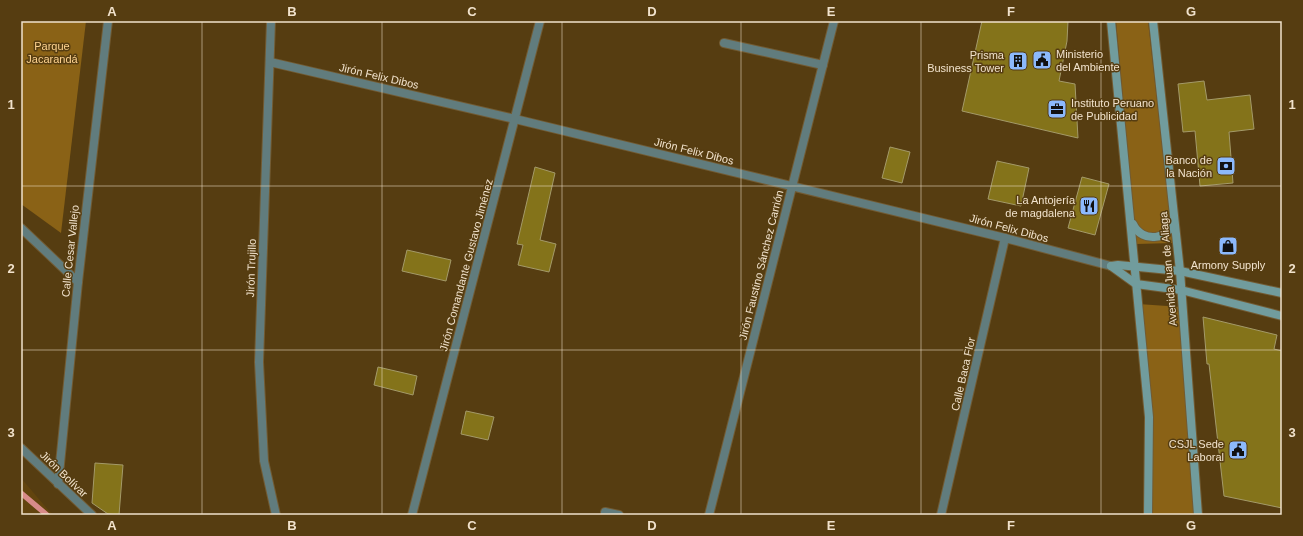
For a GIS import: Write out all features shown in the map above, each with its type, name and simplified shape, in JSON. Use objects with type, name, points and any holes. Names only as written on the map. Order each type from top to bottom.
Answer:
[{"type":"main road","points":[[1111,21],[1132,222],[1136,284],[1149,417],[1148,515]]},
{"type":"main road","name":"Avenida Juan de Aliaga","points":[[1153,21],[1180,271],[1198,515]]},
{"type":"main road","points":[[1132,222],[1138,232],[1143,236],[1155,238],[1161,236],[1171,228],[1174,217]]},
{"type":"main road","points":[[1111,266],[1118,264],[1180,271],[1282,293]]},
{"type":"main road","points":[[1111,266],[1136,284],[1181,290],[1282,316]]},
{"type":"street","name":"Calle Cesar Vallejo","points":[[58,484],[78,282],[108,21]]},
{"type":"street","name":"Jirón Trujillo","points":[[271,21],[259,362],[264,461],[276,515]]},
{"type":"street","name":"Jirón Comandante Gustavo Jiménez","points":[[412,515],[540,21]]},
{"type":"street","name":"Jirón Faustino Sánchez Carrión","points":[[709,515],[834,21]]},
{"type":"street","points":[[724,42],[823,65]]},
{"type":"street","name":"Jirón Felix Dibos","points":[[270,62],[793,186],[1005,238],[1111,266]]},
{"type":"street","points":[[21,228],[78,282]]},
{"type":"street","name":"Calle Baca Flor","points":[[941,515],[1005,238]]},
{"type":"street","name":"Jirón Bolívar","points":[[21,448],[92,515]]},
{"type":"street","points":[[605,512],[620,515]]},
{"type":"shaded area","points":[[21,478],[49,511],[54,515],[21,515]]},
{"type":"green space","name":"Parque Jacarandá","points":[[21,21],[86,21],[61,233],[21,204]]},
{"type":"green space","points":[[1116,21],[1148,21],[1173,243],[1136,244]]},
{"type":"green space","points":[[1138,304],[1182,307],[1198,515],[1148,515],[1150,455]]},
{"type":"building","name":"Prisma Business Tower","points":[[982,21],[1068,21],[1067,41],[1059,81],[1075,84],[1078,138],[962,111]]},
{"type":"building","points":[[1204,81],[1207,100],[1250,95],[1254,129],[1229,132],[1233,183],[1200,186],[1195,131],[1183,132],[1178,84]]},
{"type":"building","points":[[890,147],[910,152],[902,183],[882,178]]},
{"type":"building","points":[[997,161],[1029,168],[1021,206],[988,199]]},
{"type":"building","points":[[535,167],[555,173],[540,240],[556,244],[549,272],[518,265],[523,245],[517,244]]},
{"type":"building","name":"La Antojería de magdalena","points":[[1082,177],[1109,184],[1095,235],[1068,228]]},
{"type":"building","points":[[407,250],[451,260],[446,281],[402,271]]},
{"type":"building","points":[[1203,317],[1277,335],[1274,349],[1282,351],[1282,508],[1224,496],[1209,364],[1207,364]]},
{"type":"building","points":[[378,367],[417,376],[413,395],[374,385]]},
{"type":"building","points":[[466,411],[494,417],[488,440],[461,434]]},
{"type":"building","points":[[95,463],[123,465],[119,515],[108,514],[92,503]]},
{"type":"waterway","points":[[21,493],[47,515]]},
{"type":"place","name":"Ministerio del Ambiente","points":[[1042,60]]},
{"type":"place","name":"Prisma Business Tower","points":[[1018,61]]},
{"type":"place","name":"Instituto Peruano de Publicidad","points":[[1057,109]]},
{"type":"place","name":"Banco de la Nación","points":[[1226,166]]},
{"type":"place","name":"La Antojería de magdalena","points":[[1089,206]]},
{"type":"place","name":"Armony Supply","points":[[1228,246]]},
{"type":"place","name":"CSJL Sede Laboral","points":[[1238,450]]}]
